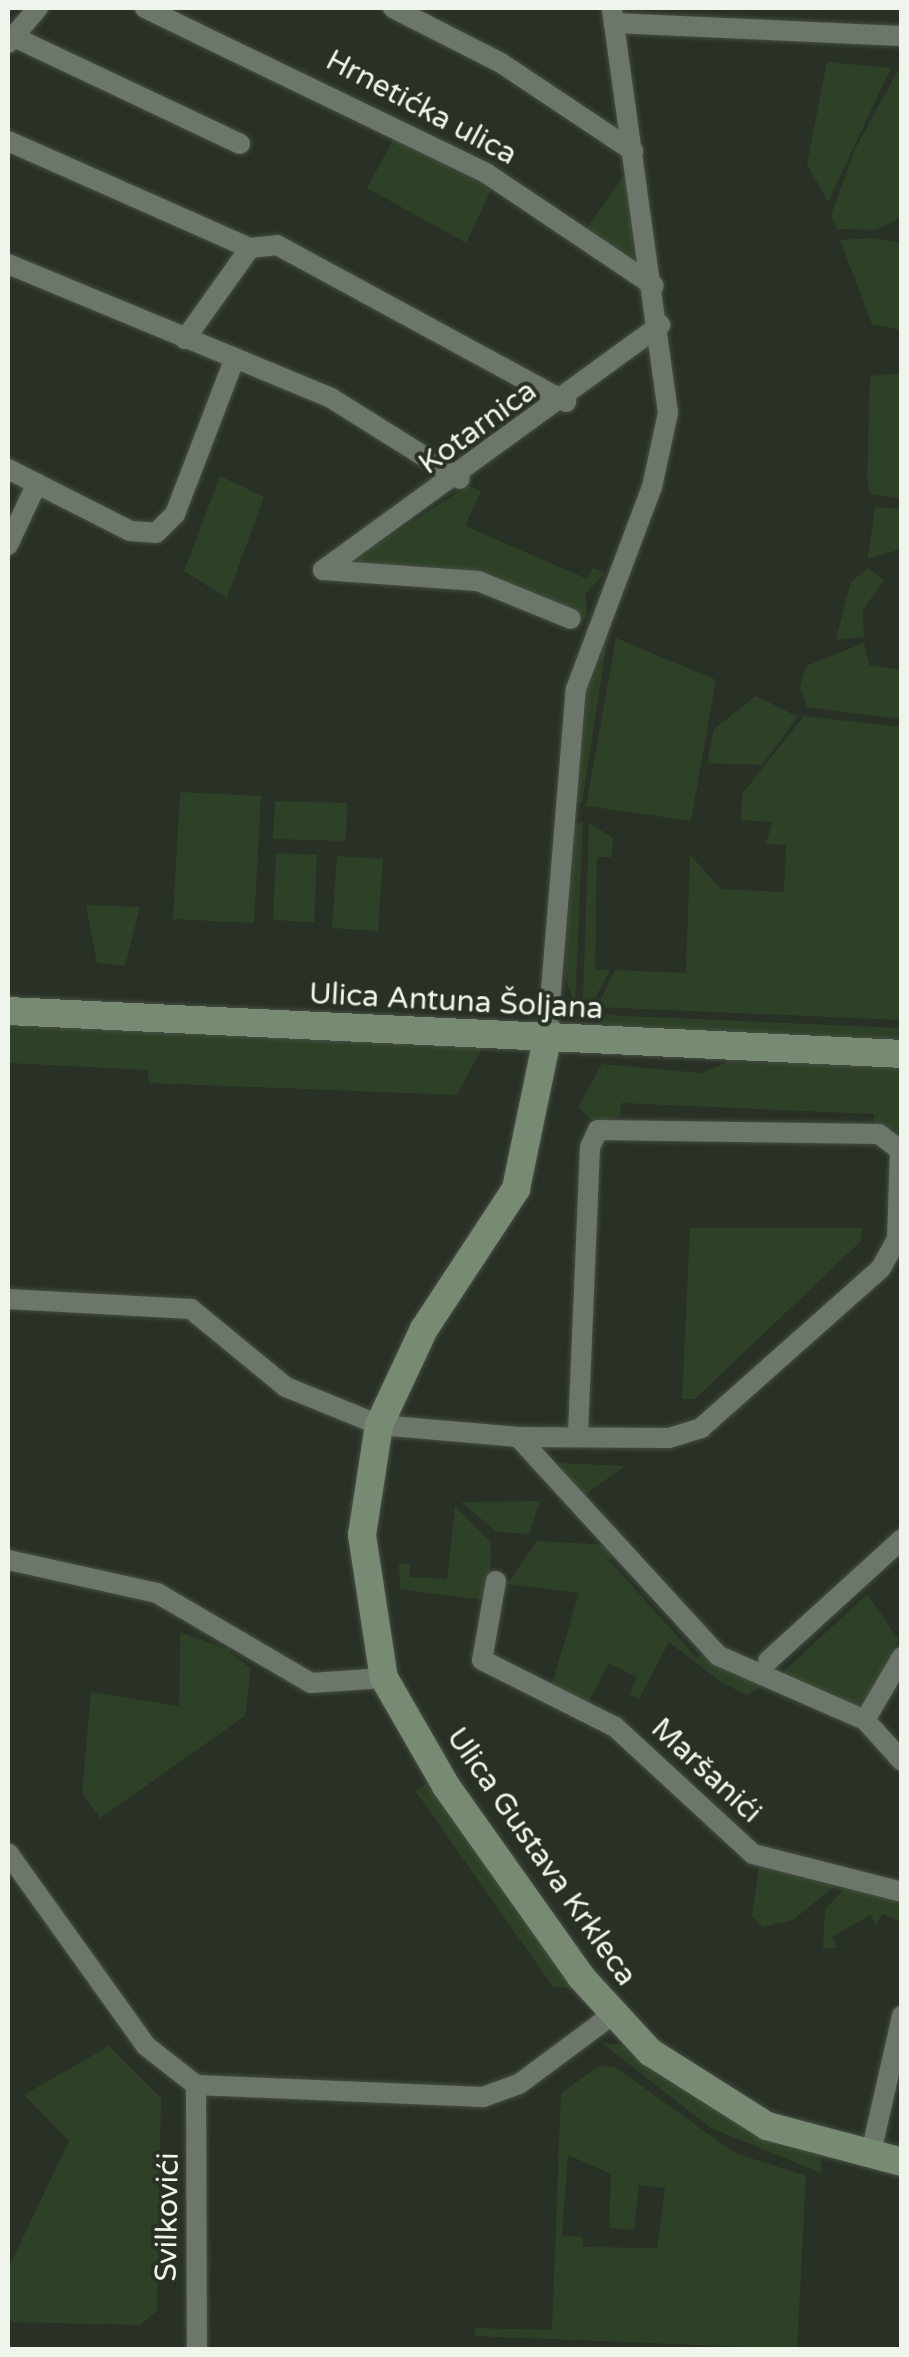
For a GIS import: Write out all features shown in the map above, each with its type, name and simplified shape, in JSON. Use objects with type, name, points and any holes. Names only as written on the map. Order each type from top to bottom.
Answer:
[{"type":"street","points":[[38,8],[11,40],[240,144]]},
{"type":"street","name":"Hrnetićka ulica","points":[[145,8],[486,173],[654,286]]},
{"type":"street","points":[[393,8],[501,63],[633,151]]},
{"type":"street","points":[[547,1040],[572,715],[599,612],[663,453],[660,325],[613,15],[902,36]]},
{"type":"street","points":[[8,141],[250,248],[278,246],[566,402]]},
{"type":"street","points":[[184,338],[250,248]]},
{"type":"street","points":[[8,264],[344,406],[460,479]]},
{"type":"street","name":"Kotarnica","points":[[571,619],[478,580],[323,570],[460,479],[566,402],[660,325]]},
{"type":"street","points":[[8,468],[130,531],[162,530],[235,358]]},
{"type":"street","points":[[8,546],[37,482]]},
{"type":"street","name":"Ulica Antuna Šoljana","points":[[8,1011],[547,1040],[902,1054]]},
{"type":"street","name":"Ulica Gustava Krkleca","points":[[547,1040],[516,1188],[424,1329],[379,1424],[362,1535],[384,1678],[446,1786],[612,2016],[679,2079],[767,2126],[870,2158],[902,2162]]},
{"type":"street","points":[[8,1298],[191,1310],[286,1387],[379,1424],[518,1437],[669,1438],[701,1428],[896,1260],[900,1150],[879,1134],[598,1130],[590,1148],[578,1436]]},
{"type":"street","points":[[518,1437],[719,1656],[865,1720],[902,1761]]},
{"type":"street","points":[[768,1661],[902,1539]]},
{"type":"street","points":[[8,1560],[157,1593],[311,1683],[384,1678]]},
{"type":"street","name":"Maršanići","points":[[496,1581],[482,1660],[615,1728],[753,1854],[902,1892]]},
{"type":"street","points":[[865,1720],[902,1656]]},
{"type":"street","points":[[8,1853],[146,2046],[196,2085],[482,2097],[519,2084],[612,2016]]},
{"type":"street","points":[[870,2158],[902,2016]]},
{"type":"street","name":"Svilkovići","points":[[196,2085],[197,2350]]},
{"type":"green space","points":[[827,62],[891,68],[828,202],[807,164]]},
{"type":"green space","points":[[901,65],[901,217],[876,230],[837,229],[831,215],[855,149]]},
{"type":"green space","points":[[394,138],[493,186],[466,243],[367,188]]},
{"type":"green space","points":[[626,173],[642,263],[585,230]]},
{"type":"green space","points":[[873,238],[901,243],[901,330],[872,324],[840,240]]},
{"type":"green space","points":[[902,373],[901,498],[870,494],[870,376]]},
{"type":"green space","points":[[220,476],[264,497],[227,598],[184,571]]},
{"type":"green space","points":[[468,486],[481,491],[465,526],[587,579],[593,568],[605,573],[586,593],[587,619],[481,576],[349,562]]},
{"type":"green space","points":[[875,507],[901,509],[901,549],[868,559]]},
{"type":"green space","points":[[868,568],[884,580],[863,610],[864,637],[836,640],[851,582]]},
{"type":"green space","points":[[600,633],[608,635],[582,803],[575,800],[583,698]]},
{"type":"green space","points":[[616,638],[716,680],[691,821],[586,806]]},
{"type":"green space","points":[[864,643],[869,665],[901,670],[901,719],[807,707],[800,686],[806,666]]},
{"type":"green space","points":[[756,696],[798,717],[762,765],[707,763],[714,729]]},
{"type":"green space","points":[[804,716],[901,727],[901,1020],[597,1007],[615,970],[686,973],[690,855],[721,889],[784,892],[786,845],[766,844],[772,822],[741,820],[742,794]]},
{"type":"green space","points":[[180,792],[261,796],[254,923],[173,919]]},
{"type":"green space","points":[[275,801],[347,803],[346,841],[273,839]]},
{"type":"green space","points":[[583,822],[575,1006],[564,974],[574,825]]},
{"type":"green space","points":[[589,823],[613,838],[612,857],[597,857],[595,970],[610,970],[591,1006],[583,998]]},
{"type":"green space","points":[[276,853],[317,855],[314,922],[273,920]]},
{"type":"green space","points":[[337,856],[383,859],[378,931],[332,928]]},
{"type":"green space","points":[[86,905],[140,907],[125,966],[97,963]]},
{"type":"green space","points":[[604,1015],[901,1028],[901,1045],[611,1026],[601,1023]]},
{"type":"green space","points":[[8,1023],[482,1048],[457,1095],[149,1083],[147,1070],[8,1063]]},
{"type":"green space","points":[[728,1062],[901,1064],[901,1141],[874,1126],[874,1114],[621,1103],[620,1116],[595,1123],[578,1107],[602,1064],[701,1073]]},
{"type":"green space","points":[[690,1228],[862,1228],[861,1241],[695,1399],[682,1399]]},
{"type":"green space","points":[[558,1463],[625,1466],[580,1498]]},
{"type":"green space","points":[[540,1501],[529,1534],[497,1532],[461,1502]]},
{"type":"green space","points":[[455,1506],[491,1542],[490,1601],[400,1589],[399,1564],[410,1563],[410,1577],[447,1579]]},
{"type":"green space","points":[[537,1541],[608,1545],[617,1552],[609,1560],[697,1658],[706,1651],[762,1682],[758,1689],[747,1695],[724,1684],[669,1642],[639,1699],[630,1695],[637,1677],[609,1663],[589,1701],[552,1684],[579,1593],[507,1584]]},
{"type":"green space","points":[[867,1594],[899,1640],[866,1704],[850,1712],[768,1674],[773,1665],[782,1673]]},
{"type":"green space","points":[[180,1632],[227,1649],[251,1669],[245,1716],[100,1818],[82,1793],[91,1692],[179,1706]]},
{"type":"green space","points":[[430,1781],[574,1988],[553,1987],[415,1791]]},
{"type":"green space","points":[[759,1866],[835,1886],[793,1920],[763,1927],[752,1916]]},
{"type":"green space","points":[[846,1888],[901,1903],[901,1922],[882,1914],[876,1925],[870,1915],[832,1937],[837,1948],[823,1948],[825,1909]]},
{"type":"green space","points":[[602,2043],[626,2045],[716,2111],[821,2156],[821,2173],[711,2128]]},
{"type":"green space","points":[[109,2046],[161,2098],[157,2310],[141,2325],[8,2322],[8,2269],[69,2141],[24,2095]]},
{"type":"green space","points":[[599,2066],[615,2067],[735,2153],[806,2176],[797,2349],[475,2336],[475,2328],[552,2330],[561,2093]],"holes":[[[568,2155],[611,2174],[609,2228],[634,2230],[639,2185],[665,2188],[657,2248],[583,2247],[583,2237],[562,2235]]]}]
